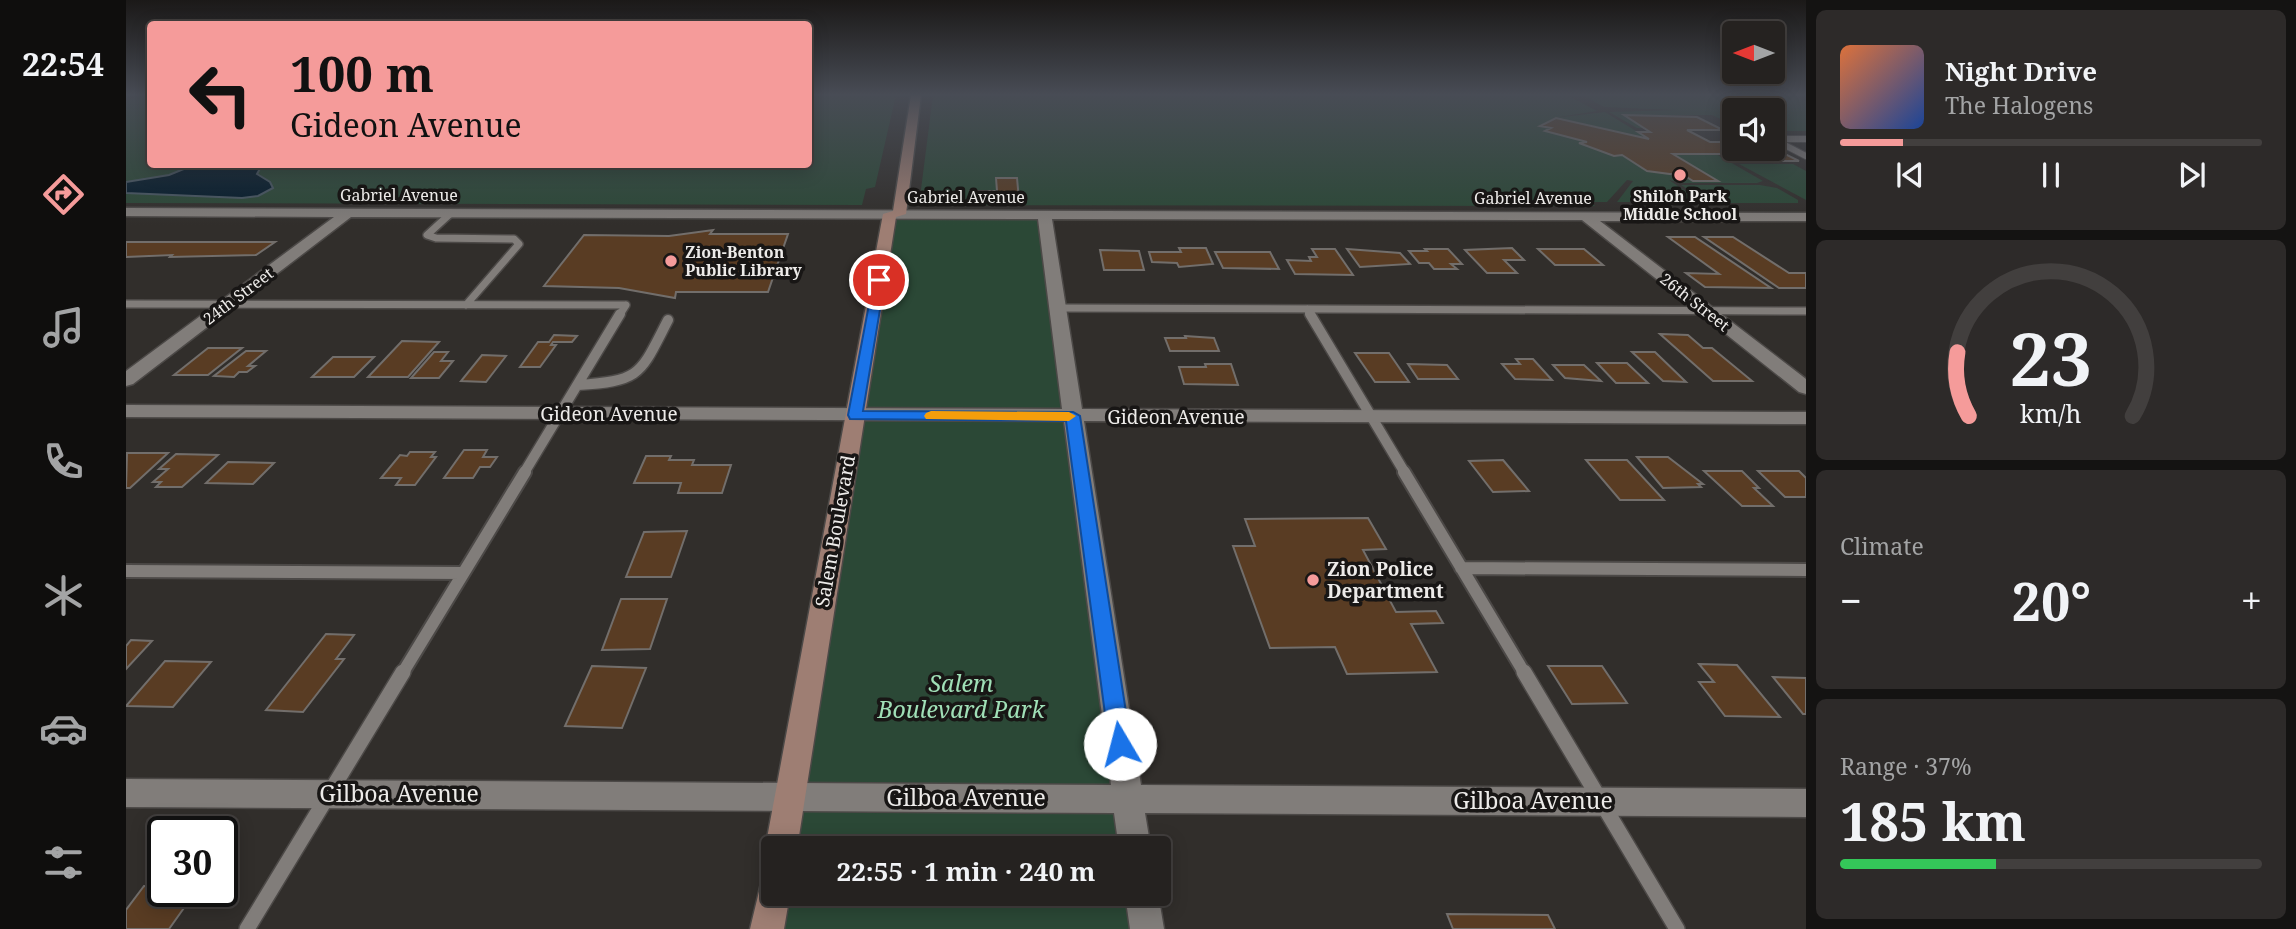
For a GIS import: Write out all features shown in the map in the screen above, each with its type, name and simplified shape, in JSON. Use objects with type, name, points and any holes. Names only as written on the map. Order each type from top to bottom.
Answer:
[{"type":"street","name":"Salem Boulevard","points":[[783,836],[855,415],[908,138]]},
{"type":"street","name":"Gabriel Avenue","points":[[126,212],[1806,216]]},
{"type":"street","name":"24th Street","points":[[126,380],[349,212]]},
{"type":"street","points":[[1044,215],[1133,836]]},
{"type":"street","name":"26th Street","points":[[1585,216],[1806,388]]},
{"type":"street","name":"Gideon Avenue","points":[[126,411],[1806,418]]},
{"type":"street","name":"Gilboa Avenue","points":[[126,793],[1806,803]]},
{"type":"street","points":[[767,929],[771,906]]},
{"type":"street","points":[[1144,906],[1147,929]]},
{"type":"lane","points":[[1804,154],[1773,139],[1805,139]]},
{"type":"lane","points":[[451,213],[426,235],[436,238],[514,239],[519,244],[515,252],[466,305]]},
{"type":"lane","points":[[126,304],[626,305],[247,929]]},
{"type":"lane","points":[[1057,308],[1806,311]]},
{"type":"lane","points":[[1307,309],[1676,929]]},
{"type":"lane","points":[[578,385],[618,383],[640,374],[668,320]]},
{"type":"lane","points":[[1461,568],[1806,570]]},
{"type":"lane","points":[[126,571],[463,573]]},
{"type":"green space","points":[[126,138],[147,138],[147,168],[812,168],[812,138],[886,138],[875,187],[866,189],[862,205],[126,203]]},
{"type":"green space","points":[[927,138],[1573,138],[1614,156],[1622,155],[1647,171],[1685,176],[1693,181],[1716,181],[1673,154],[1716,154],[1722,157],[1722,161],[1728,161],[1763,181],[1681,183],[1669,180],[1699,200],[1617,202],[1633,181],[1627,180],[1607,202],[1590,202],[1595,206],[919,205]]},
{"type":"green space","points":[[1739,164],[1793,164],[1806,171],[1806,200]]},
{"type":"green space","points":[[1681,185],[1760,185],[1777,188],[1798,200],[1798,203],[1716,203],[1705,200]]},
{"type":"green space","name":"Salem Boulevard Park","points":[[890,214],[1044,214],[1134,836],[784,836]]},
{"type":"green space","points":[[772,906],[1144,906],[1147,929],[768,929]]},
{"type":"water","points":[[186,168],[260,168],[257,174],[270,182],[273,188],[258,196],[242,198],[126,193],[126,182],[169,175]]},
{"type":"building","points":[[1573,138],[1703,138],[1710,142],[1722,142],[1722,154],[1673,154],[1718,181],[1693,181],[1685,176],[1647,171],[1622,155],[1614,156],[1579,143],[1587,142]]},
{"type":"building","points":[[1785,154],[1799,161],[1785,161]]},
{"type":"building","points":[[996,178],[1017,178],[1019,200],[971,200],[970,191],[997,191]]},
{"type":"building","name":"Zion-Benton Public Library","points":[[713,230],[710,234],[788,234],[768,292],[676,292],[675,298],[619,288],[544,286],[584,235],[669,236]]},
{"type":"building","points":[[1668,237],[1695,237],[1771,288],[1705,287],[1686,273],[1719,274]]},
{"type":"building","points":[[1704,237],[1733,237],[1789,273],[1806,273],[1806,288],[1779,288]]},
{"type":"building","points":[[126,242],[275,242],[256,255],[126,257]]},
{"type":"building","points":[[1179,248],[1206,248],[1213,264],[1179,267],[1177,263],[1152,262],[1149,252],[1181,252]]},
{"type":"building","points":[[1512,248],[1524,260],[1504,260],[1517,273],[1487,273],[1465,250]]},
{"type":"building","points":[[1312,249],[1335,249],[1353,275],[1295,274],[1287,260],[1311,261],[1309,257],[1317,257]]},
{"type":"building","points":[[1347,249],[1400,253],[1410,264],[1360,267]]},
{"type":"building","points":[[1425,249],[1448,249],[1462,264],[1451,264],[1457,269],[1434,269],[1429,263],[1419,263],[1409,251],[1427,251]]},
{"type":"building","points":[[1538,249],[1584,249],[1603,265],[1555,265]]},
{"type":"building","points":[[1100,250],[1139,251],[1144,270],[1104,270]]},
{"type":"building","points":[[1215,252],[1270,252],[1279,269],[1223,268]]},
{"type":"building","points":[[1660,334],[1688,335],[1703,348],[1712,348],[1752,381],[1713,381]]},
{"type":"building","points":[[554,335],[577,336],[572,342],[553,342],[551,345],[556,345],[540,367],[520,367],[538,342],[549,342]]},
{"type":"building","points":[[1185,336],[1214,338],[1219,351],[1170,351],[1165,338],[1186,338]]},
{"type":"building","points":[[402,341],[439,342],[408,377],[368,377]]},
{"type":"building","points":[[208,348],[242,348],[208,375],[174,375]]},
{"type":"building","points":[[246,351],[266,351],[248,366],[255,366],[247,372],[239,372],[234,377],[214,376]]},
{"type":"building","points":[[434,352],[448,352],[441,361],[453,361],[439,378],[411,378]]},
{"type":"building","points":[[1632,352],[1655,352],[1686,382],[1663,381]]},
{"type":"building","points":[[1355,353],[1389,353],[1409,382],[1375,382]]},
{"type":"building","points":[[482,355],[506,356],[486,382],[461,381]]},
{"type":"building","points":[[333,357],[374,357],[354,377],[312,377]]},
{"type":"building","points":[[1516,359],[1533,359],[1552,380],[1515,379],[1502,364],[1520,364]]},
{"type":"building","points":[[1597,363],[1627,363],[1648,383],[1616,383]]},
{"type":"building","points":[[1205,364],[1231,364],[1238,385],[1184,384],[1179,367],[1206,367]]},
{"type":"building","points":[[1408,364],[1447,365],[1458,379],[1418,379]]},
{"type":"building","points":[[1553,365],[1584,365],[1601,381],[1565,378]]},
{"type":"building","points":[[464,450],[487,450],[483,457],[497,457],[490,467],[480,467],[473,478],[444,478]]},
{"type":"building","points":[[410,452],[435,452],[431,457],[436,457],[415,485],[396,485],[401,478],[381,478],[400,455],[407,456]]},
{"type":"building","points":[[127,453],[168,453],[130,488],[126,488]]},
{"type":"building","points":[[176,454],[218,455],[182,487],[156,487],[161,482],[153,482],[168,469],[159,469]]},
{"type":"building","points":[[646,456],[694,460],[692,465],[731,465],[722,493],[678,493],[681,483],[634,483]]},
{"type":"building","points":[[1637,457],[1668,457],[1703,484],[1698,484],[1701,487],[1663,488]]},
{"type":"building","points":[[1503,460],[1529,491],[1493,492],[1469,461]]},
{"type":"building","points":[[1586,460],[1627,460],[1664,500],[1620,500]]},
{"type":"building","points":[[228,462],[274,463],[253,484],[206,483]]},
{"type":"building","points":[[1704,471],[1742,471],[1759,488],[1754,488],[1773,506],[1742,506]]},
{"type":"building","points":[[1758,471],[1799,471],[1806,478],[1806,497],[1785,497]]},
{"type":"building","name":"Zion Police Department","points":[[1368,518],[1386,549],[1363,550],[1396,612],[1436,611],[1443,623],[1411,624],[1437,672],[1347,674],[1335,647],[1270,648],[1233,546],[1255,546],[1245,519]]},
{"type":"building","points":[[687,531],[671,577],[626,577],[644,532]]},
{"type":"building","points":[[621,599],[667,599],[650,649],[602,650]]},
{"type":"building","points":[[326,634],[354,635],[336,659],[344,659],[303,712],[266,710]]},
{"type":"building","points":[[131,640],[152,641],[126,669],[126,646]]},
{"type":"building","points":[[165,661],[211,662],[173,707],[126,706]]},
{"type":"building","points":[[1699,664],[1737,665],[1780,717],[1725,716],[1699,682],[1714,682]]},
{"type":"building","points":[[592,666],[646,668],[622,728],[565,726]]},
{"type":"building","points":[[1548,666],[1602,666],[1627,703],[1572,704]]},
{"type":"building","points":[[1773,677],[1806,678],[1806,714],[1803,714]]},
{"type":"building","points":[[144,886],[147,886],[147,907],[185,907],[169,929],[126,929],[126,910]]},
{"type":"building","points":[[1447,914],[1548,915],[1555,929],[1453,929]]},
{"type":"slow traffic","points":[[931,416],[1069,416]]},
{"type":"place","name":"Shiloh Park Middle School","points":[[1680,175]]},
{"type":"place","name":"Zion-Benton Public Library","points":[[671,261]]},
{"type":"place","name":"Zion Police Department","points":[[1313,580]]},
{"type":"route","points":[[879,280],[855,415],[1073,416],[1120,744]]}]
